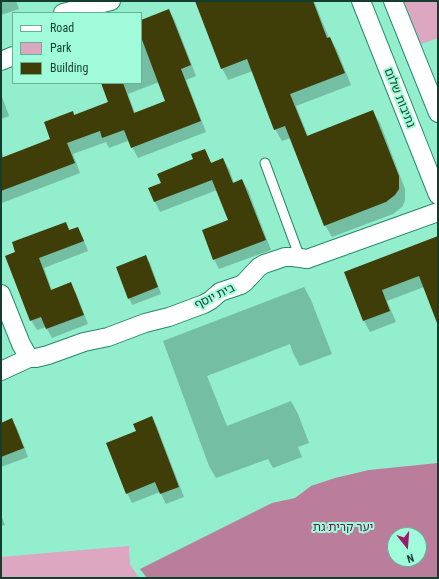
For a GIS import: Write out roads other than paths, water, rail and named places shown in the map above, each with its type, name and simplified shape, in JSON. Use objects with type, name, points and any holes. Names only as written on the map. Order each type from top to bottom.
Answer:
[{"type":"street","points":[[67,12],[112,1]]},
{"type":"street","name":"נתיבות שלום","points":[[361,1],[438,195]]},
{"type":"street","points":[[393,1],[438,113]]},
{"type":"street","points":[[1,61],[12,56]]},
{"type":"street","name":"בית יוסף","points":[[1,371],[29,358],[48,355],[84,342],[108,337],[204,304],[220,292],[241,285],[264,264],[285,257],[308,258],[320,255],[438,212]]},
{"type":"street","points":[[1,294],[21,344],[29,358]]},
{"type":"lane","points":[[265,163],[300,258]]},
{"type":"park label","name":"יער קרית גת","points":[[343,528]]}]
